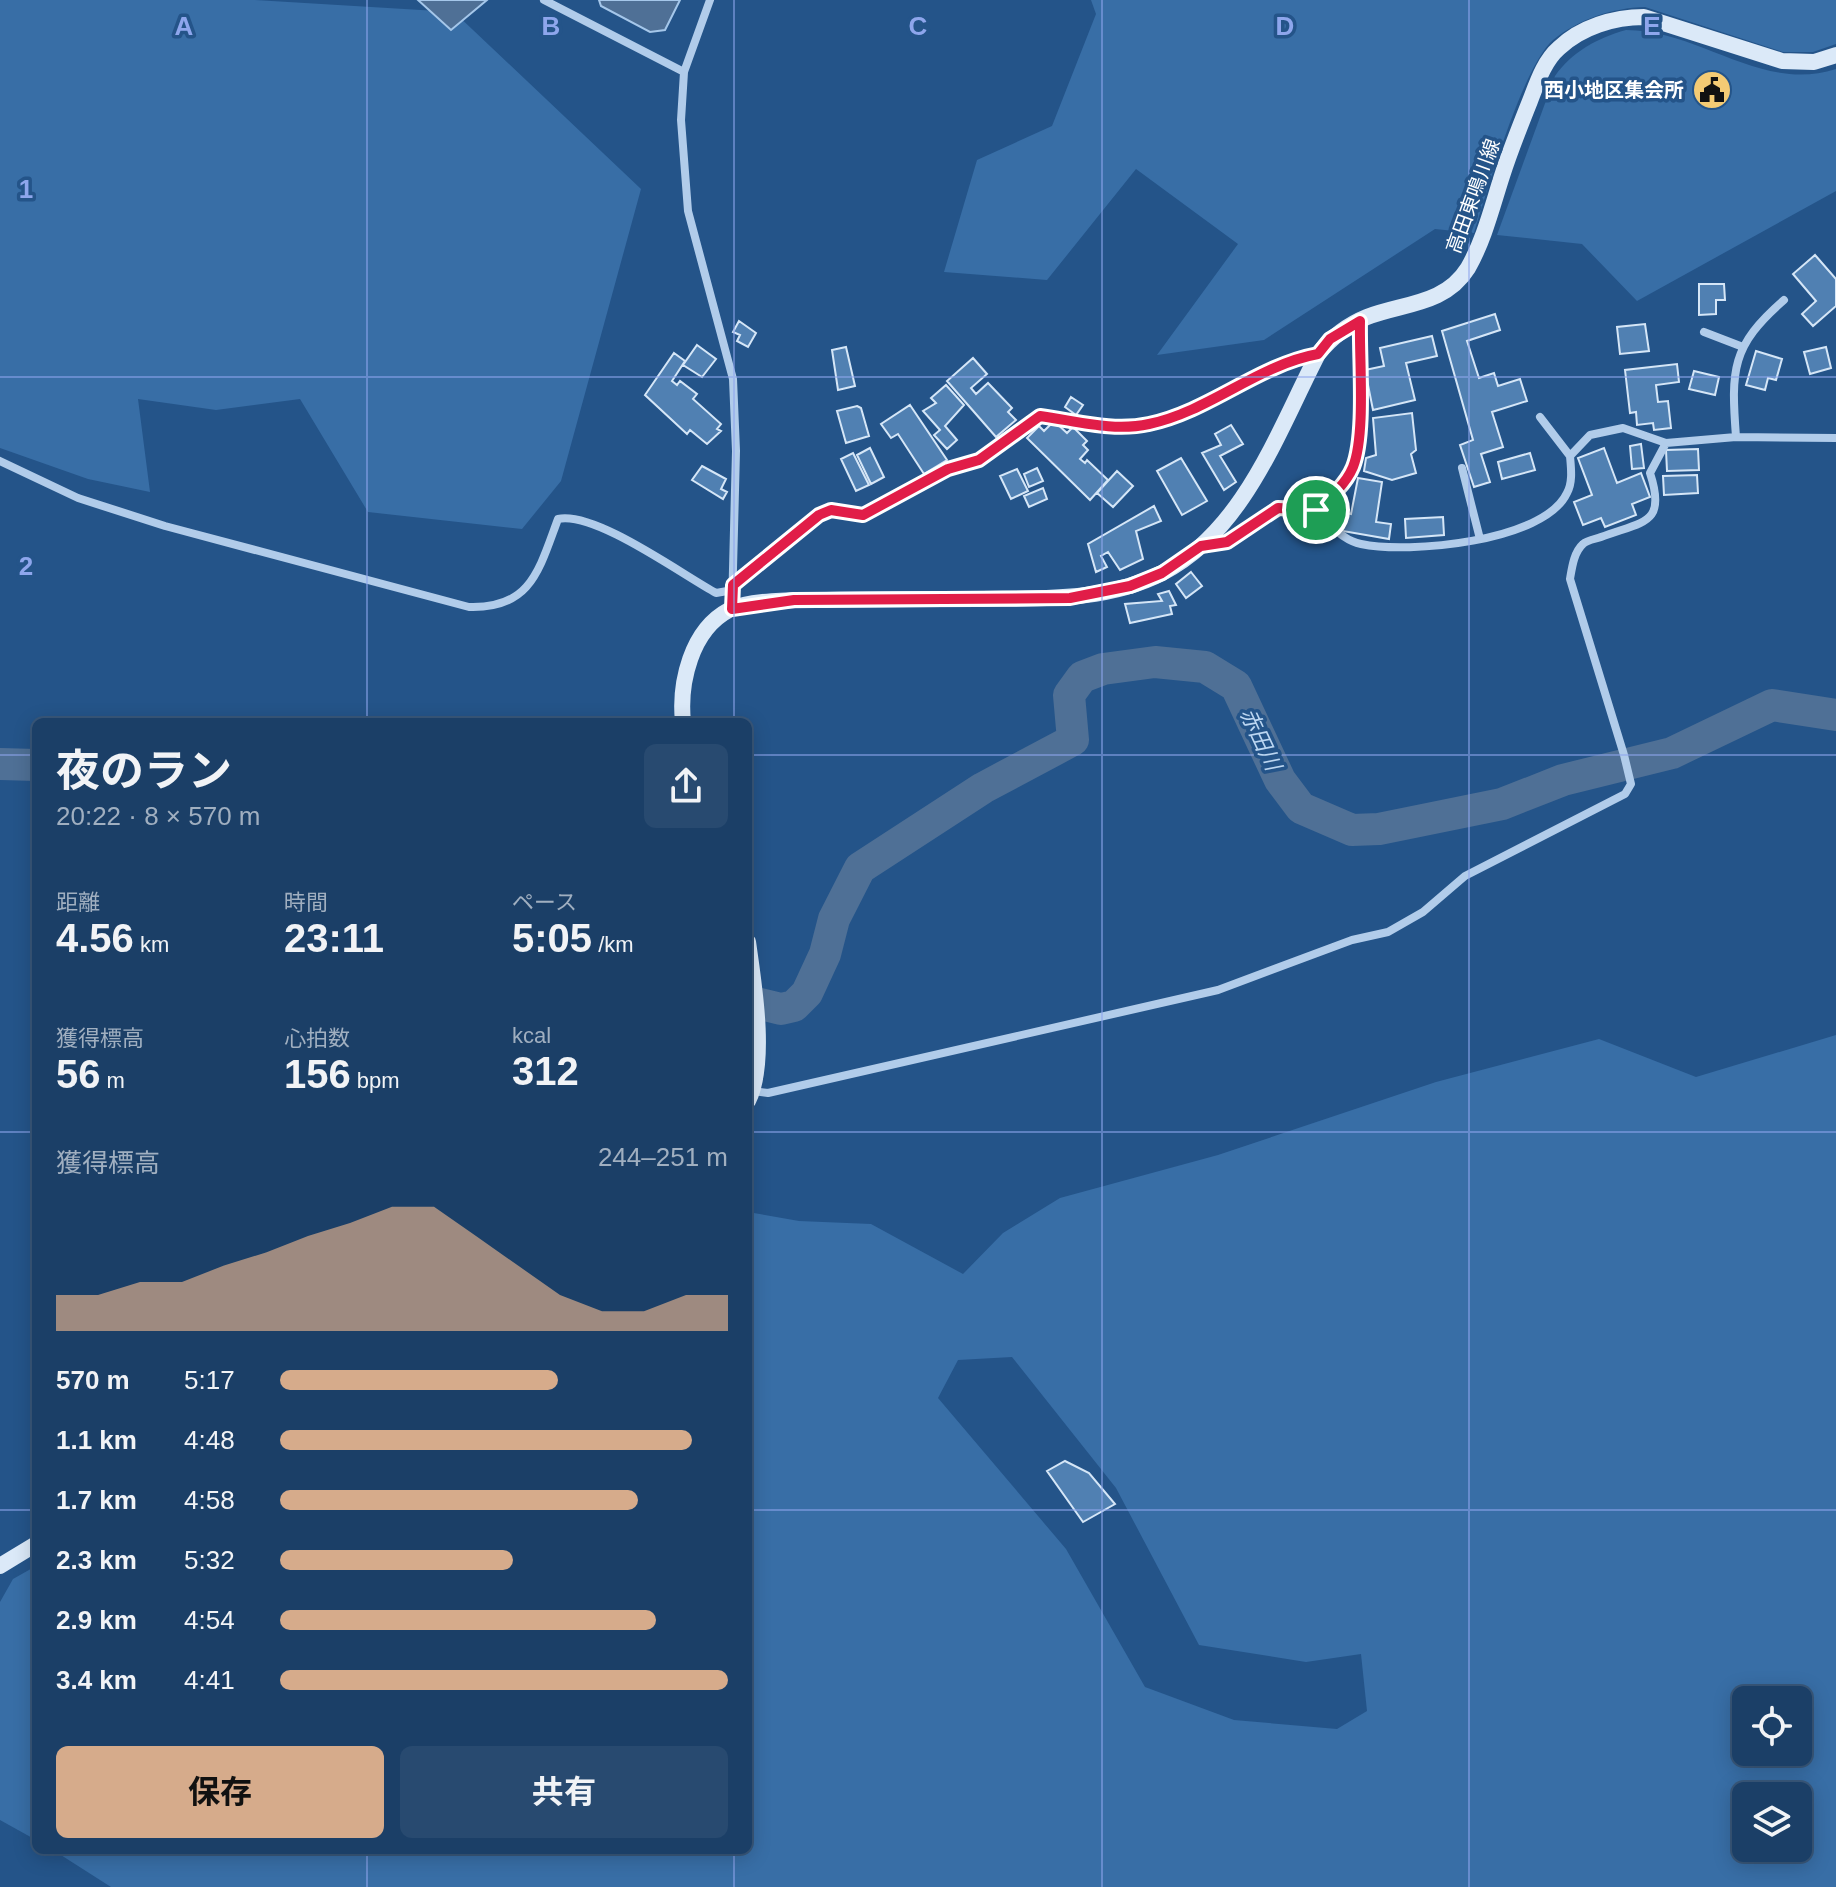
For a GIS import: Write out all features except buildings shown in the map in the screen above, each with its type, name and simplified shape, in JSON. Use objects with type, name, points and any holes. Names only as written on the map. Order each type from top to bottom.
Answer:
[{"type":"main road","name":"高田東鳴川線","points":[[732,609],[794,600],[1070,598],[1130,586],[1162,573],[1201,546],[1229,517],[1248,489],[1318,354],[1330,339],[1360,321],[1420,304],[1454,287],[1479,247],[1543,69],[1559,47],[1602,23],[1644,17],[1782,61],[1814,62],[1836,55]]},
{"type":"main road","points":[[683,718],[684,675],[692,656],[718,618],[732,609]]},
{"type":"main road","points":[[752,971],[756,1023],[752,1081]]},
{"type":"main road","points":[[0,1566],[32,1546]]},
{"type":"street","points":[[544,0],[684,72]]},
{"type":"street","points":[[710,0],[684,72],[681,120],[688,211],[733,379],[736,451],[732,609]]},
{"type":"street","points":[[1736,437],[1732,380],[1743,347],[1757,323],[1784,300]]},
{"type":"street","points":[[1201,546],[1227,542],[1278,508],[1316,510],[1336,493],[1353,467],[1359,434],[1360,321]]},
{"type":"street","points":[[1704,332],[1743,347]]},
{"type":"street","points":[[0,461],[78,498],[165,526],[469,607],[509,603],[526,591],[558,519],[571,516],[594,524],[716,593],[733,587],[819,515],[831,510],[863,515],[948,469],[979,460],[1040,416],[1112,428],[1150,424],[1206,403],[1294,358],[1318,354]]},
{"type":"street","points":[[1316,510],[1337,533],[1358,544],[1387,547],[1480,539],[1525,527],[1551,512],[1567,493],[1572,472],[1570,456],[1540,417]]},
{"type":"street","points":[[1570,456],[1590,435],[1623,428],[1666,443],[1736,437],[1836,438]]},
{"type":"street","points":[[752,1096],[1218,990],[1352,940],[1388,932],[1423,912],[1465,876],[1625,794],[1631,784],[1624,755],[1570,579],[1573,561],[1583,543],[1647,519],[1656,509],[1657,495],[1650,473],[1666,443]]},
{"type":"street","points":[[1462,468],[1480,539]]},
{"type":"shaded area","points":[[0,0],[255,0],[454,12],[641,189],[561,481],[522,529],[368,512],[300,399],[216,410],[138,399],[150,492],[88,479],[0,448]]},
{"type":"shaded area","points":[[418,0],[487,0],[451,30]]},
{"type":"shaded area","points":[[599,0],[680,0],[665,30],[650,32],[601,6]]},
{"type":"shaded area","points":[[1091,0],[1836,0],[1836,44],[1813,52],[1783,52],[1645,7],[1608,12],[1585,21],[1553,40],[1530,75],[1507,130],[1474,233],[1435,229],[1264,340],[1157,355],[1238,244],[1136,169],[1047,280],[944,272],[977,160],[1052,126],[1096,14]]},
{"type":"shaded area","points":[[1626,30],[1679,39],[1756,67],[1782,73],[1808,74],[1836,69],[1836,191],[1637,301],[1582,244],[1497,235],[1555,76],[1586,47]]},
{"type":"shaded area","points":[[1836,1035],[1836,1887],[111,1887],[59,1854],[752,1854],[752,1213],[799,1221],[871,1224],[963,1274],[1003,1233],[1060,1198],[1218,1155],[1436,1082],[1599,1039],[1696,1077]],"holes":[[[1012,1357],[1116,1488],[1199,1645],[1306,1662],[1361,1654],[1367,1711],[1337,1729],[1234,1720],[1145,1687],[1066,1549],[938,1398],[958,1360]]]},
{"type":"shaded area","points":[[32,1568],[32,1838],[0,1820],[0,1602],[13,1579]]},
{"type":"waterway","name":"赤田川","points":[[752,1002],[781,1009],[794,1006],[807,993],[825,954],[834,919],[860,868],[983,788],[1073,740],[1069,695],[1082,677],[1103,669],[1155,662],[1205,667],[1236,686],[1280,780],[1301,808],[1352,830],[1379,829],[1502,804],[1563,780],[1672,753],[1772,705],[1836,715]]},
{"type":"waterway","name":"赤田川","points":[[0,764],[32,765]]},
{"type":"place","name":"西小地区集会所","points":[[1712,90]]},
{"type":"route","points":[[1360,321],[1359,434],[1353,467],[1336,493],[1316,510],[1278,508],[1227,542],[1201,546],[1162,573],[1130,586],[1093,595],[1070,598],[794,600],[732,609],[733,585],[819,515],[831,510],[863,515],[948,469],[979,460],[1040,416],[1112,428],[1150,424],[1206,403],[1294,358],[1318,354],[1330,339],[1360,321]]}]
